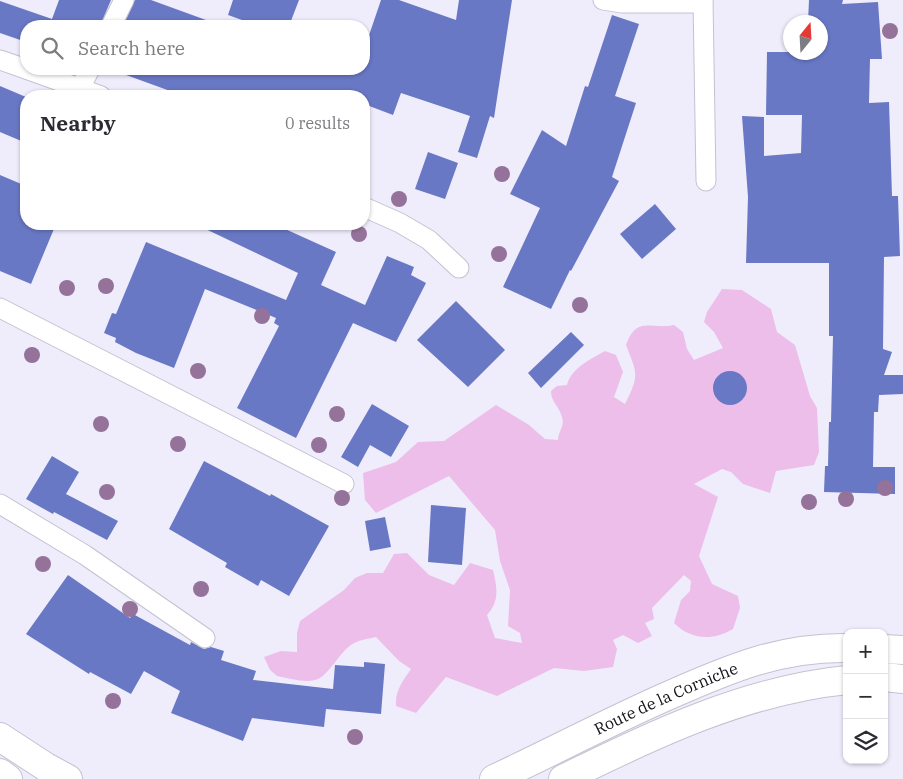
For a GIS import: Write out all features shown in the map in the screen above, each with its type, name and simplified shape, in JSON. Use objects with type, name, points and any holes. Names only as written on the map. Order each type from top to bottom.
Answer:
[{"type":"main road","name":"Route de la Corniche","points":[[494,779],[600,726],[740,664],[771,656],[825,648],[843,648]]},
{"type":"main road","points":[[888,649],[903,650]]},
{"type":"main road","points":[[888,677],[903,679]]},
{"type":"main road","name":"Route de la Corniche","points":[[563,779],[658,733],[753,699],[787,689],[843,681]]},
{"type":"main road","points":[[0,737],[68,779]]},
{"type":"main road","points":[[0,773],[8,779]]},
{"type":"street","points":[[114,20],[124,0]]},
{"type":"street","points":[[603,0],[622,3],[703,1],[706,181]]},
{"type":"street","points":[[0,60],[20,67]]},
{"type":"street","points":[[43,75],[85,90]]},
{"type":"street","points":[[80,88],[87,75]]},
{"type":"street","points":[[370,210],[400,223],[429,240],[459,268]]},
{"type":"street","points":[[0,308],[344,484]]},
{"type":"street","points":[[0,504],[84,556],[206,638]]},
{"type":"shaded area","points":[[722,289],[742,290],[771,309],[777,332],[795,345],[810,396],[817,408],[819,452],[814,465],[776,471],[770,493],[743,484],[731,472],[722,469],[694,484],[718,497],[699,556],[712,584],[738,596],[740,608],[733,629],[718,636],[702,637],[688,633],[674,623],[681,600],[690,591],[691,581],[684,575],[652,608],[654,619],[645,623],[652,636],[638,643],[623,635],[613,640],[617,649],[613,667],[584,671],[554,668],[497,696],[446,677],[416,713],[396,706],[398,690],[411,669],[399,661],[376,637],[351,645],[324,675],[315,680],[301,681],[277,676],[270,670],[264,657],[281,651],[297,652],[297,633],[300,621],[344,590],[355,578],[367,573],[383,573],[394,554],[407,553],[429,575],[454,585],[470,563],[493,570],[496,599],[487,615],[495,638],[522,643],[520,633],[508,626],[510,590],[500,561],[495,530],[449,476],[376,513],[365,500],[363,473],[396,462],[418,442],[444,441],[496,405],[529,425],[545,439],[558,440],[563,420],[552,398],[551,391],[557,386],[567,385],[577,369],[605,351],[616,355],[623,372],[614,397],[625,404],[635,380],[633,362],[626,345],[630,336],[640,327],[674,325],[683,332],[687,349],[694,360],[723,348],[714,332],[704,322],[707,312]]},
{"type":"building","points":[[59,0],[111,0],[103,20],[20,20],[20,40],[0,33],[0,1],[52,19]]},
{"type":"building","points":[[135,0],[151,0],[206,20],[126,20]]},
{"type":"building","points":[[233,0],[299,0],[291,20],[242,20],[228,15]]},
{"type":"building","points":[[381,0],[399,0],[456,20],[459,0],[512,0],[494,118],[490,116],[477,158],[458,152],[470,116],[401,93],[393,115],[370,106],[370,90],[167,90],[126,75],[370,75],[370,32]]},
{"type":"building","points":[[809,0],[843,0],[842,4],[878,2],[882,59],[870,59],[869,103],[889,102],[892,196],[898,196],[900,256],[884,257],[883,349],[892,352],[884,375],[903,375],[903,394],[879,395],[878,412],[874,412],[873,467],[895,467],[895,494],[824,492],[825,466],[828,466],[829,422],[831,422],[833,336],[829,336],[829,263],[746,263],[748,197],[742,116],[764,117],[764,156],[801,153],[802,115],[766,115],[767,52],[783,52],[783,60],[828,60],[828,15],[808,15]]},
{"type":"building","points":[[612,15],[639,24],[615,96],[636,103],[612,177],[619,181],[570,270],[551,309],[503,287],[540,208],[510,194],[542,130],[566,146],[585,86],[588,87]]},
{"type":"building","points":[[0,86],[20,94],[20,140],[0,132]]},
{"type":"building","points":[[428,152],[458,163],[445,199],[415,189]]},
{"type":"building","points":[[0,175],[20,183],[20,230],[54,230],[31,284],[0,271]]},
{"type":"building","points":[[655,204],[676,229],[642,259],[620,234]]},
{"type":"building","points":[[208,230],[287,230],[336,252],[321,285],[365,305],[387,256],[414,267],[411,275],[426,283],[396,342],[353,323],[296,438],[237,408],[279,326],[274,323],[276,318],[205,289],[174,368],[136,353],[115,342],[116,338],[104,333],[112,313],[116,314],[146,242],[286,300],[298,273]]},
{"type":"building","points":[[456,301],[505,350],[468,387],[417,340]]},
{"type":"building","points":[[571,332],[584,345],[541,388],[528,373]]},
{"type":"building","points":[[730,371],[742,376],[747,388],[742,400],[730,405],[718,400],[713,388],[718,376]]},
{"type":"building","points":[[372,404],[409,426],[391,457],[370,445],[358,467],[341,457]]},
{"type":"building","points":[[52,456],[79,472],[66,494],[118,521],[107,540],[26,499]]},
{"type":"building","points":[[204,461],[270,496],[271,494],[329,526],[289,596],[261,580],[258,586],[225,567],[227,563],[169,529]]},
{"type":"building","points":[[431,505],[466,508],[462,565],[428,562]]},
{"type":"building","points":[[385,517],[391,547],[370,551],[365,521]]},
{"type":"building","points":[[68,575],[130,618],[133,614],[190,645],[191,642],[204,649],[211,647],[224,651],[221,660],[256,671],[253,680],[333,689],[335,665],[364,667],[364,662],[385,664],[381,714],[326,709],[324,727],[252,718],[243,741],[171,713],[180,691],[144,671],[131,694],[90,672],[89,674],[26,634]]}]
